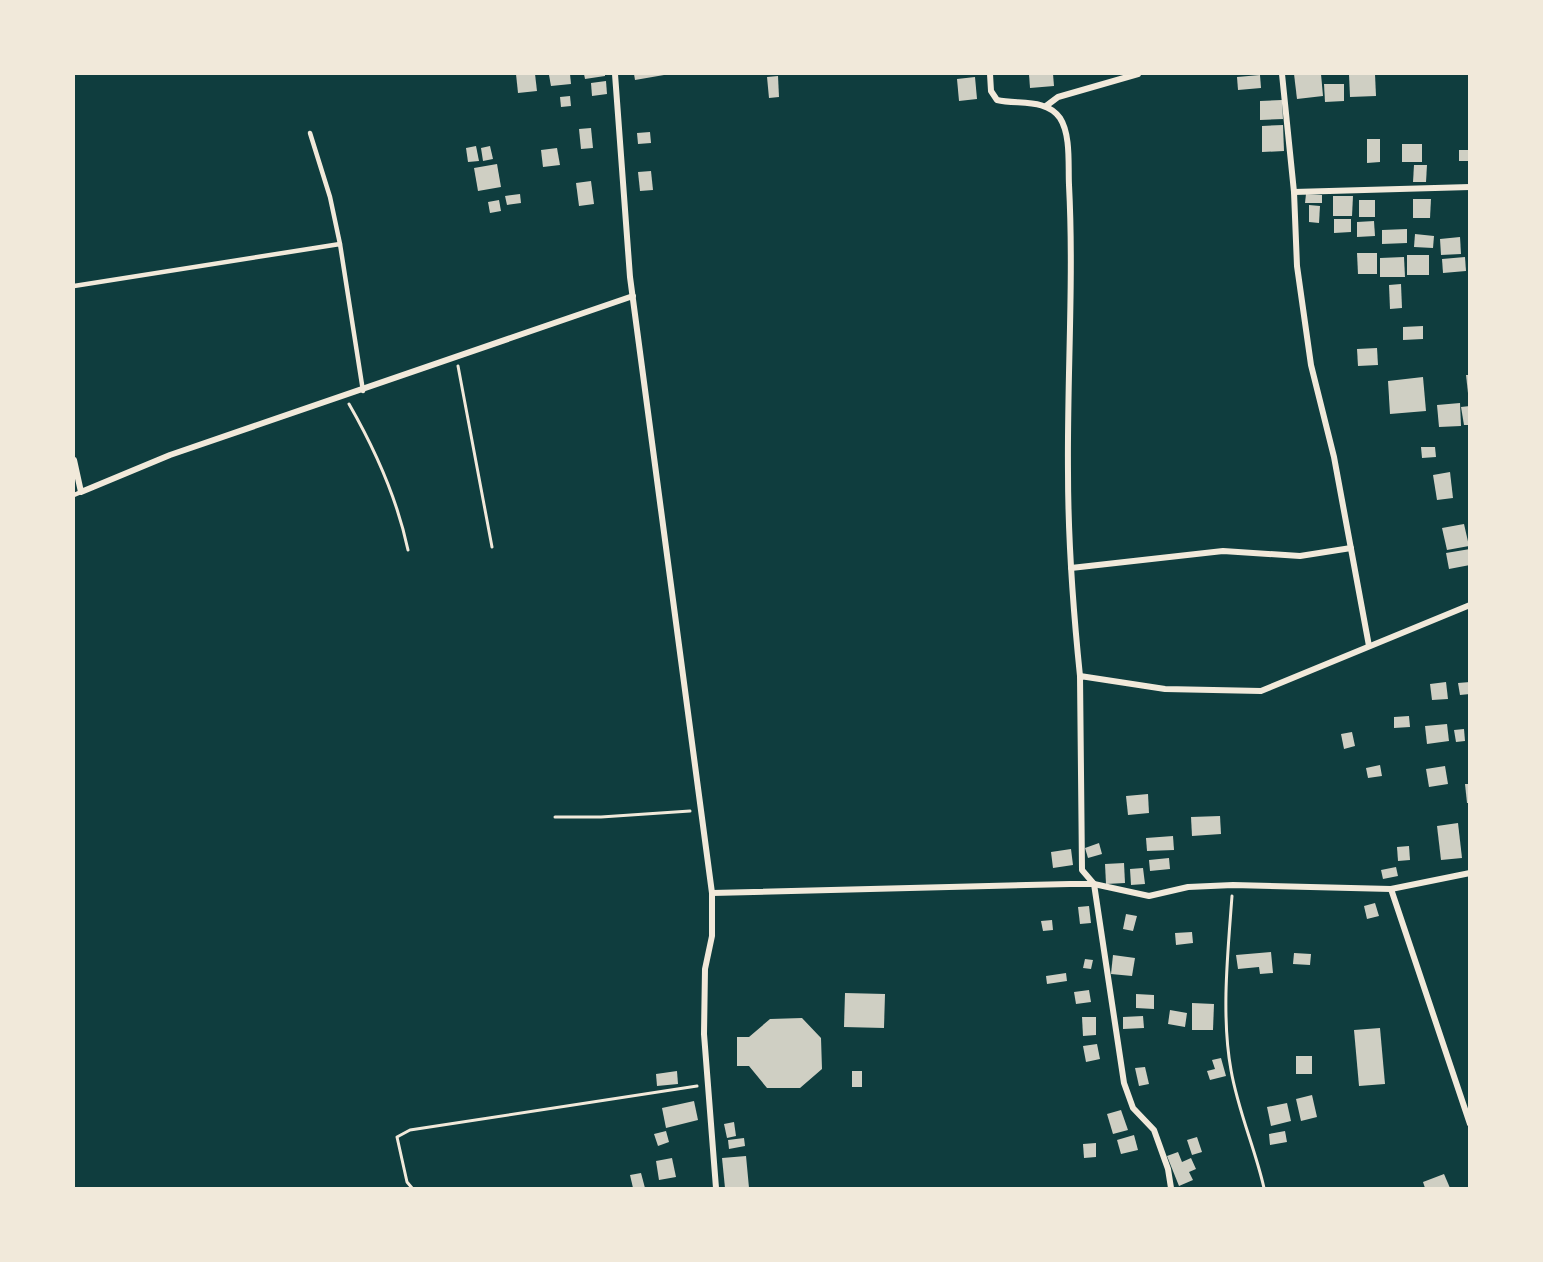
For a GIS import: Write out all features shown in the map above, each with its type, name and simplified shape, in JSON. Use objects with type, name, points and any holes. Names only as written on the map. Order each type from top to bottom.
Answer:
[{"type":"street","points":[[615,74],[633,296],[712,893],[712,936],[705,969],[704,1034],[716,1188]]},
{"type":"street","points":[[990,74],[991,92],[997,100],[1046,106],[1053,109],[1061,120],[1068,162],[1070,208],[1068,472],[1071,568],[1080,676],[1082,870],[1094,884],[1124,1083],[1133,1108],[1154,1130],[1168,1169],[1171,1188]]},
{"type":"street","points":[[1046,106],[1058,97],[1138,74]]},
{"type":"street","points":[[1282,74],[1294,192],[1297,266],[1311,365],[1334,457],[1369,646]]},
{"type":"street","points":[[1294,192],[1470,187]]},
{"type":"street","points":[[74,460],[77,494],[170,455],[346,397],[633,296]]},
{"type":"street","points":[[1071,568],[1222,551],[1300,556],[1351,548]]},
{"type":"street","points":[[1080,676],[1164,689],[1261,691],[1470,605]]},
{"type":"street","points":[[712,893],[1094,884],[1149,896],[1188,887],[1233,885],[1391,889],[1470,873]]},
{"type":"street","points":[[1391,889],[1470,1124]]},
{"type":"lane","points":[[310,132],[330,197],[340,244],[363,391]]},
{"type":"lane","points":[[74,286],[340,244]]},
{"type":"path","points":[[456,358],[464,390],[492,547]]},
{"type":"path","points":[[346,397],[371,442],[400,512],[408,550]]},
{"type":"path","points":[[555,817],[601,817],[701,810]]},
{"type":"path","points":[[1233,885],[1226,976],[1230,1068],[1243,1123],[1264,1188]]},
{"type":"path","points":[[412,1188],[407,1182],[397,1137],[410,1130],[708,1084]]},
{"type":"building","points":[[516,74],[535,74],[537,91],[518,93]]},
{"type":"building","points":[[570,74],[571,84],[551,86],[549,75]]},
{"type":"building","points":[[584,74],[605,74],[605,76],[585,79]]},
{"type":"building","points":[[634,74],[664,74],[664,75],[635,80]]},
{"type":"building","points":[[1029,74],[1053,74],[1054,86],[1030,88]]},
{"type":"building","points":[[1294,74],[1321,74],[1323,96],[1297,99]]},
{"type":"building","points":[[1349,74],[1375,74],[1376,96],[1350,97]]},
{"type":"building","points":[[1260,75],[1261,88],[1238,90],[1237,77]]},
{"type":"building","points":[[778,76],[779,97],[769,98],[767,77]]},
{"type":"building","points":[[975,77],[977,99],[959,101],[957,79]]},
{"type":"building","points":[[606,81],[607,94],[592,96],[591,83]]},
{"type":"building","points":[[1324,84],[1344,84],[1344,101],[1325,102]]},
{"type":"building","points":[[570,96],[571,106],[561,107],[560,97]]},
{"type":"building","points":[[1282,100],[1283,119],[1260,120],[1260,101]]},
{"type":"building","points":[[1283,125],[1284,151],[1262,152],[1262,126]]},
{"type":"building","points":[[591,128],[593,148],[581,149],[579,129]]},
{"type":"building","points":[[650,132],[651,143],[638,144],[637,133]]},
{"type":"building","points":[[1367,139],[1380,139],[1380,162],[1367,163]]},
{"type":"building","points":[[1402,144],[1422,144],[1422,162],[1402,162]]},
{"type":"building","points":[[476,146],[479,161],[468,162],[466,148]]},
{"type":"building","points":[[490,146],[493,159],[483,161],[481,148]]},
{"type":"building","points":[[557,148],[560,165],[543,167],[541,150]]},
{"type":"building","points":[[1459,150],[1470,150],[1470,161],[1459,161]]},
{"type":"building","points":[[497,164],[501,187],[478,191],[474,168]]},
{"type":"building","points":[[1414,165],[1427,165],[1426,182],[1413,182]]},
{"type":"building","points":[[651,171],[653,190],[640,191],[638,172]]},
{"type":"building","points":[[591,181],[594,204],[579,206],[576,183]]},
{"type":"building","points":[[520,194],[521,203],[507,205],[505,196]]},
{"type":"building","points":[[1306,194],[1322,195],[1322,203],[1305,203]]},
{"type":"building","points":[[1333,196],[1353,196],[1352,216],[1333,216]]},
{"type":"building","points":[[1413,199],[1431,199],[1430,218],[1413,218]]},
{"type":"building","points":[[499,200],[501,211],[490,213],[488,202]]},
{"type":"building","points":[[1359,200],[1375,200],[1375,217],[1359,217]]},
{"type":"building","points":[[1309,205],[1320,206],[1319,223],[1309,222]]},
{"type":"building","points":[[1334,219],[1351,219],[1351,232],[1334,233]]},
{"type":"building","points":[[1374,221],[1375,236],[1357,237],[1357,222]]},
{"type":"building","points":[[1407,229],[1407,243],[1382,244],[1382,230]]},
{"type":"building","points":[[1415,234],[1434,236],[1433,248],[1414,247]]},
{"type":"building","points":[[1460,237],[1461,254],[1441,255],[1440,239]]},
{"type":"building","points":[[1357,253],[1377,253],[1377,274],[1358,274]]},
{"type":"building","points":[[1407,255],[1429,255],[1429,275],[1407,275]]},
{"type":"building","points":[[1404,257],[1405,277],[1380,277],[1380,258]]},
{"type":"building","points":[[1465,257],[1466,271],[1443,273],[1442,259]]},
{"type":"building","points":[[1401,284],[1402,308],[1390,309],[1389,285]]},
{"type":"building","points":[[1423,326],[1423,339],[1403,340],[1403,327]]},
{"type":"building","points":[[1377,348],[1378,365],[1358,366],[1357,349]]},
{"type":"building","points":[[1466,375],[1470,375],[1470,393],[1468,393]]},
{"type":"building","points":[[1423,377],[1426,411],[1390,414],[1388,381]]},
{"type":"building","points":[[1460,403],[1461,426],[1439,427],[1437,405]]},
{"type":"building","points":[[1470,406],[1470,425],[1464,425],[1461,407]]},
{"type":"building","points":[[1421,447],[1435,447],[1436,457],[1422,458]]},
{"type":"building","points":[[1450,472],[1453,498],[1437,500],[1433,475]]},
{"type":"building","points":[[1464,524],[1469,546],[1447,550],[1442,528]]},
{"type":"building","points":[[1470,549],[1470,565],[1449,569],[1446,553]]},
{"type":"building","points":[[1446,682],[1448,699],[1432,700],[1430,684]]},
{"type":"building","points":[[1470,682],[1470,694],[1460,695],[1458,683]]},
{"type":"building","points":[[1409,716],[1410,727],[1394,728],[1394,717]]},
{"type":"building","points":[[1447,724],[1449,741],[1427,744],[1425,726]]},
{"type":"building","points":[[1464,729],[1465,741],[1456,742],[1454,730]]},
{"type":"building","points":[[1352,732],[1355,746],[1344,749],[1341,734]]},
{"type":"building","points":[[1380,765],[1382,776],[1368,778],[1366,768]]},
{"type":"building","points":[[1445,766],[1448,784],[1429,787],[1426,769]]},
{"type":"building","points":[[1465,784],[1470,784],[1470,803],[1467,803]]},
{"type":"building","points":[[1148,794],[1149,813],[1128,815],[1126,796]]},
{"type":"building","points":[[1220,816],[1221,834],[1192,836],[1191,817]]},
{"type":"building","points":[[1458,823],[1462,858],[1441,860],[1437,826]]},
{"type":"building","points":[[1173,836],[1174,850],[1147,851],[1146,838]]},
{"type":"building","points":[[1099,843],[1102,854],[1088,858],[1085,848]]},
{"type":"building","points":[[1409,846],[1410,860],[1398,861],[1397,847]]},
{"type":"building","points":[[1071,849],[1073,865],[1053,868],[1051,852]]},
{"type":"building","points":[[1169,858],[1170,869],[1150,871],[1149,860]]},
{"type":"building","points":[[1124,863],[1125,883],[1106,884],[1105,864]]},
{"type":"building","points":[[1396,867],[1398,876],[1383,879],[1381,870]]},
{"type":"building","points":[[1143,868],[1145,884],[1131,885],[1130,869]]},
{"type":"building","points":[[1375,903],[1379,916],[1367,919],[1364,906]]},
{"type":"building","points":[[1089,906],[1091,923],[1080,924],[1078,907]]},
{"type":"building","points":[[1126,914],[1137,916],[1133,931],[1123,929]]},
{"type":"building","points":[[1052,920],[1053,930],[1043,931],[1041,921]]},
{"type":"building","points":[[1192,932],[1193,943],[1176,945],[1175,933]]},
{"type":"building","points":[[1271,952],[1273,973],[1260,974],[1259,967],[1238,969],[1236,955]]},
{"type":"building","points":[[1294,953],[1311,954],[1310,965],[1293,964]]},
{"type":"building","points":[[1113,955],[1135,958],[1132,976],[1111,974]]},
{"type":"building","points":[[1085,959],[1093,960],[1091,969],[1083,968]]},
{"type":"building","points":[[1066,973],[1067,981],[1047,984],[1046,976]]},
{"type":"building","points":[[1089,990],[1091,1002],[1076,1004],[1074,992]]},
{"type":"building","points":[[845,993],[885,994],[884,1028],[844,1027]]},
{"type":"building","points":[[1136,994],[1154,995],[1154,1009],[1136,1008]]},
{"type":"building","points":[[1192,1003],[1214,1004],[1213,1030],[1192,1030]]},
{"type":"building","points":[[1170,1010],[1187,1013],[1185,1027],[1168,1024]]},
{"type":"building","points":[[1143,1016],[1144,1028],[1123,1029],[1123,1017]]},
{"type":"building","points":[[1082,1017],[1096,1017],[1096,1035],[1083,1036]]},
{"type":"building","points":[[802,1018],[821,1038],[822,1069],[800,1088],[767,1088],[749,1066],[737,1066],[737,1037],[749,1037],[770,1019]]},
{"type":"building","points":[[1380,1028],[1385,1084],[1359,1086],[1354,1030]]},
{"type":"building","points":[[1097,1044],[1100,1059],[1086,1062],[1083,1046]]},
{"type":"building","points":[[1296,1056],[1312,1056],[1312,1074],[1296,1074]]},
{"type":"building","points":[[1221,1058],[1226,1076],[1210,1080],[1207,1071],[1215,1069],[1212,1060]]},
{"type":"building","points":[[1145,1067],[1149,1084],[1139,1086],[1135,1068]]},
{"type":"building","points":[[677,1071],[678,1084],[657,1086],[656,1074]]},
{"type":"building","points":[[852,1071],[862,1071],[862,1087],[852,1087]]},
{"type":"building","points":[[1312,1095],[1317,1117],[1301,1121],[1296,1099]]},
{"type":"building","points":[[694,1101],[698,1120],[666,1128],[662,1108]]},
{"type":"building","points":[[1287,1103],[1291,1121],[1271,1126],[1267,1107]]},
{"type":"building","points":[[1121,1110],[1128,1130],[1113,1134],[1107,1114]]},
{"type":"building","points":[[734,1122],[736,1136],[727,1138],[724,1124]]},
{"type":"building","points":[[666,1131],[669,1142],[658,1146],[654,1134]]},
{"type":"building","points":[[1285,1131],[1287,1142],[1270,1145],[1269,1134]]},
{"type":"building","points":[[1134,1135],[1138,1150],[1121,1154],[1117,1140]]},
{"type":"building","points":[[1197,1137],[1202,1152],[1192,1155],[1187,1140]]},
{"type":"building","points":[[744,1138],[745,1146],[729,1149],[728,1140]]},
{"type":"building","points":[[1096,1143],[1096,1157],[1084,1158],[1083,1144]]},
{"type":"building","points":[[1178,1152],[1182,1162],[1191,1158],[1196,1169],[1189,1172],[1193,1180],[1179,1186],[1167,1156]]},
{"type":"building","points":[[746,1156],[749,1188],[725,1188],[722,1158]]},
{"type":"building","points":[[672,1158],[676,1177],[659,1180],[656,1161]]},
{"type":"building","points":[[641,1173],[645,1188],[633,1188],[630,1175]]},
{"type":"building","points":[[1444,1174],[1450,1188],[1425,1188],[1423,1182]]}]
